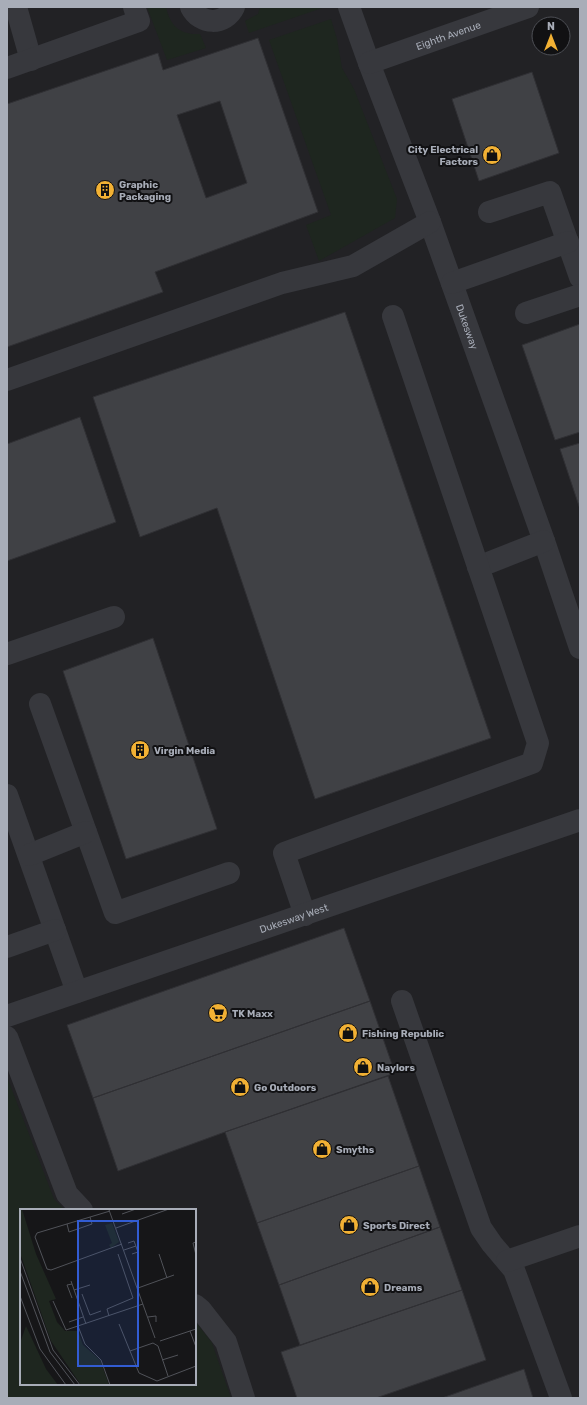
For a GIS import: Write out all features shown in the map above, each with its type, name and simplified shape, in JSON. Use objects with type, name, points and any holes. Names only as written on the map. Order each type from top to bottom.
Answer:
[{"type":"street","points":[[16,7],[31,60]]},
{"type":"street","points":[[7,68],[139,22],[134,7]]},
{"type":"street","points":[[191,7],[199,18],[215,22],[223,20],[229,15],[234,7]]},
{"type":"street","name":"Dukesway","points":[[349,7],[452,283],[544,541],[580,648]]},
{"type":"street","name":"Eighth Avenue","points":[[369,63],[528,7]]},
{"type":"street","points":[[489,212],[550,192],[580,277]]},
{"type":"street","points":[[7,380],[282,283],[353,266],[430,222]]},
{"type":"street","points":[[452,283],[568,242]]},
{"type":"street","points":[[526,313],[580,295]]},
{"type":"street","points":[[305,914],[284,852],[532,763],[538,743],[393,316]]},
{"type":"street","points":[[478,566],[544,541]]},
{"type":"street","points":[[7,654],[114,617]]},
{"type":"street","points":[[40,704],[115,913],[229,873]]},
{"type":"street","points":[[7,794],[77,992]]},
{"type":"street","name":"Dukesway West","points":[[7,1016],[580,820]]},
{"type":"street","points":[[29,855],[86,832]]},
{"type":"street","points":[[7,948],[55,930]]},
{"type":"street","points":[[402,1001],[481,1228],[492,1244],[514,1270],[561,1398]]},
{"type":"street","points":[[7,1037],[67,1194],[81,1209]]},
{"type":"street","points":[[507,1261],[580,1236]]},
{"type":"street","points":[[196,1306],[226,1342],[244,1398]]},
{"type":"shaded area","points":[[7,7],[580,7],[580,1398],[7,1398]]},
{"type":"shaded area","points":[[147,7],[166,7],[173,24],[177,28],[187,33],[200,34],[206,48],[167,60]]},
{"type":"shaded area","points":[[260,7],[325,7],[249,33],[245,21],[258,14]]},
{"type":"shaded area","points":[[331,19],[337,39],[342,68],[354,89],[397,199],[395,218],[319,261],[306,225],[331,215],[269,40]]},
{"type":"shaded area","points":[[7,1077],[54,1199],[64,1209],[20,1209],[20,1385],[196,1385],[196,1322],[212,1343],[231,1398],[7,1398]]},
{"type":"building","name":"Graphic Packaging","points":[[258,38],[318,212],[155,272],[163,292],[7,347],[7,104],[158,53],[163,70]],"holes":[[[220,101],[247,183],[206,198],[177,115]]]},
{"type":"building","points":[[532,72],[559,153],[479,181],[452,99]]},
{"type":"building","points":[[345,312],[491,738],[315,799],[217,508],[140,537],[93,397]]},
{"type":"building","points":[[580,324],[580,432],[555,440],[522,345]]},
{"type":"building","points":[[80,417],[116,522],[7,561],[7,444]]},
{"type":"building","points":[[580,443],[580,509],[560,449]]},
{"type":"building","name":"Virgin Media","points":[[153,638],[217,829],[126,859],[63,671]]},
{"type":"building","name":"TK Maxx","points":[[344,928],[370,1001],[93,1098],[67,1025]]},
{"type":"building","name":"Go Outdoors","points":[[370,1001],[395,1073],[118,1171],[93,1098]]},
{"type":"building","name":"Smyths","points":[[388,1076],[419,1166],[257,1223],[225,1132]]},
{"type":"building","name":"Sports Direct","points":[[419,1166],[440,1227],[279,1285],[257,1223]]},
{"type":"building","name":"Dreams","points":[[440,1227],[462,1290],[300,1345],[279,1285]]},
{"type":"building","points":[[462,1290],[486,1360],[376,1398],[297,1398],[281,1352]]},
{"type":"building","points":[[524,1369],[533,1398],[442,1398]]},
{"type":"place","name":"City Electrical Factors","points":[[492,155]]},
{"type":"place","name":"Graphic Packaging","points":[[105,190]]},
{"type":"place","name":"Virgin Media","points":[[140,750]]},
{"type":"place","name":"TK Maxx","points":[[218,1013]]},
{"type":"place","name":"Fishing Republic","points":[[348,1033]]},
{"type":"place","name":"Naylors","points":[[363,1067]]},
{"type":"place","name":"Go Outdoors","points":[[240,1087]]},
{"type":"place","name":"Smyths","points":[[322,1149]]},
{"type":"place","name":"Sports Direct","points":[[349,1225]]},
{"type":"place","name":"Dreams","points":[[370,1287]]}]
